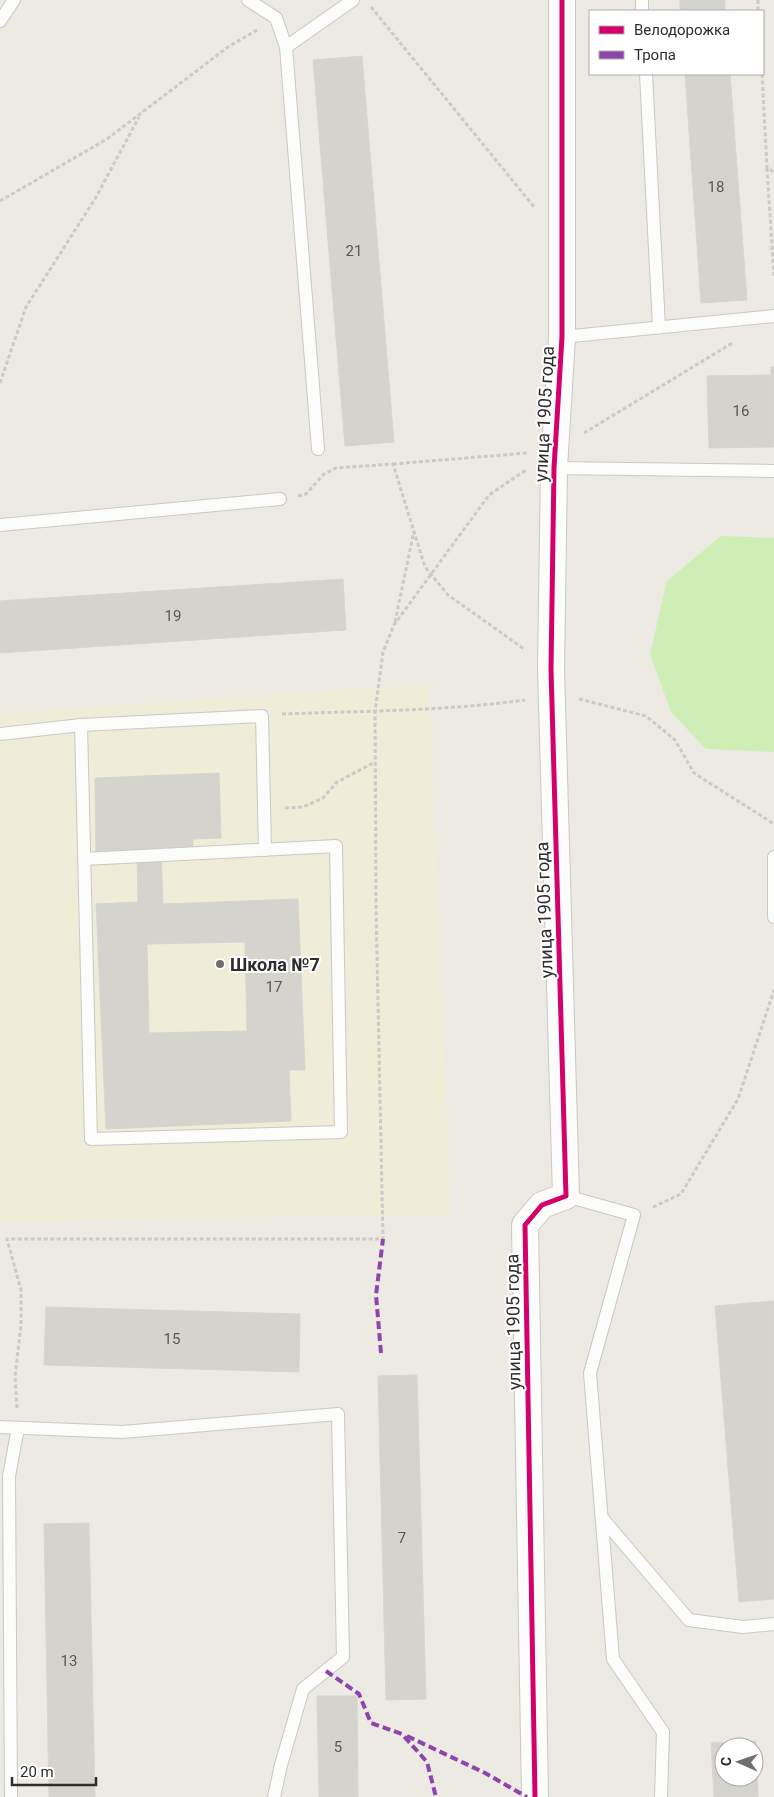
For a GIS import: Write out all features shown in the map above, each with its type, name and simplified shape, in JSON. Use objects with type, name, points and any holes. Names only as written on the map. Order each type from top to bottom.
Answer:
[{"type":"street","name":"улица 1905 года","points":[[535,1797],[525,1226],[542,1205],[566,1196],[551,669],[555,459],[562,337],[562,0]]},
{"type":"lane","points":[[0,22],[14,0]]},
{"type":"lane","points":[[248,0],[276,18],[286,47],[318,449]]},
{"type":"lane","points":[[286,47],[353,0]]},
{"type":"lane","points":[[646,75],[659,328]]},
{"type":"lane","points":[[562,337],[774,316]]},
{"type":"lane","points":[[555,459],[774,471]]},
{"type":"lane","points":[[0,524],[280,499]]},
{"type":"lane","points":[[0,734],[81,725],[262,716],[265,850]]},
{"type":"lane","points":[[81,725],[84,859],[91,1139],[341,1132],[336,846],[84,859]]},
{"type":"lane","points":[[774,857],[774,917]]},
{"type":"lane","points":[[566,1196],[634,1215],[590,1373],[613,1660],[663,1732],[661,1797]]},
{"type":"lane","points":[[0,1427],[122,1432],[338,1414],[343,1657],[302,1689],[274,1797]]},
{"type":"lane","points":[[11,1797],[9,1476],[18,1428]]},
{"type":"lane","points":[[602,1518],[689,1620],[744,1627],[774,1624]]},
{"type":"path","points":[[365,0],[562,242]]},
{"type":"path","points":[[0,201],[107,139],[228,48],[276,18]]},
{"type":"path","points":[[762,75],[774,277]]},
{"type":"path","points":[[0,383],[26,307],[94,199],[141,114]]},
{"type":"path","points":[[767,168],[774,172]]},
{"type":"path","points":[[394,625],[489,495],[555,459],[740,338]]},
{"type":"path","points":[[306,494],[324,474],[336,468],[393,464],[555,459]]},
{"type":"path","points":[[393,464],[425,567],[448,595],[551,669]]},
{"type":"path","points":[[18,1428],[15,1378],[21,1325],[21,1290],[7,1239],[383,1239],[376,917],[375,712],[383,652],[394,625],[414,529]]},
{"type":"path","points":[[576,698],[646,716],[674,740],[694,773],[774,824]]},
{"type":"path","points":[[297,714],[337,711],[375,712],[514,701]]},
{"type":"path","points":[[303,807],[323,798],[338,782],[375,762]]},
{"type":"path","points":[[634,1215],[681,1194],[738,1099],[774,990]]},
{"type":"shaded area","name":"Школа №7","points":[[429,684],[451,1215],[0,1221],[0,713]]},
{"type":"green space","points":[[721,536],[774,538],[774,752],[706,749],[671,712],[650,654],[667,581]]},
{"type":"building","points":[[680,0],[725,0],[725,10],[680,10]]},
{"type":"building","points":[[362,56],[394,442],[345,446],[313,60]]},
{"type":"building","points":[[685,75],[730,75],[747,300],[701,303]]},
{"type":"building","points":[[771,367],[774,367],[774,447],[709,448],[707,376],[771,375]]},
{"type":"building","points":[[343,579],[346,630],[0,653],[0,601]]},
{"type":"building","points":[[219,773],[221,838],[193,839],[193,852],[161,853],[163,904],[298,899],[305,1070],[289,1070],[291,1121],[106,1129],[96,904],[138,902],[137,854],[96,856],[95,778]],"holes":[[[245,942],[247,1031],[149,1033],[147,944]]]},
{"type":"building","points":[[774,1301],[774,1599],[739,1602],[715,1306]]},
{"type":"building","points":[[46,1307],[300,1314],[299,1372],[44,1365]]},
{"type":"building","points":[[417,1375],[426,1699],[386,1700],[378,1376]]},
{"type":"building","points":[[89,1523],[95,1797],[49,1797],[44,1524]]},
{"type":"building","points":[[317,1696],[357,1696],[358,1797],[319,1797]]},
{"type":"building","points":[[711,1743],[714,1743],[714,1787],[758,1787],[758,1797],[714,1797]]},
{"type":"marked path","points":[[381,1353],[376,1295],[383,1239]]},
{"type":"marked path","points":[[326,1671],[359,1694],[371,1723],[402,1734],[427,1762],[436,1797]]},
{"type":"marked path","points":[[407,1736],[485,1773],[527,1797]]},
{"type":"cycle path","points":[[535,1797],[525,1225],[542,1205],[566,1196],[551,669],[554,468],[562,337],[562,0]]},
{"type":"place","name":"Школа №7","points":[[220,964]]}]
